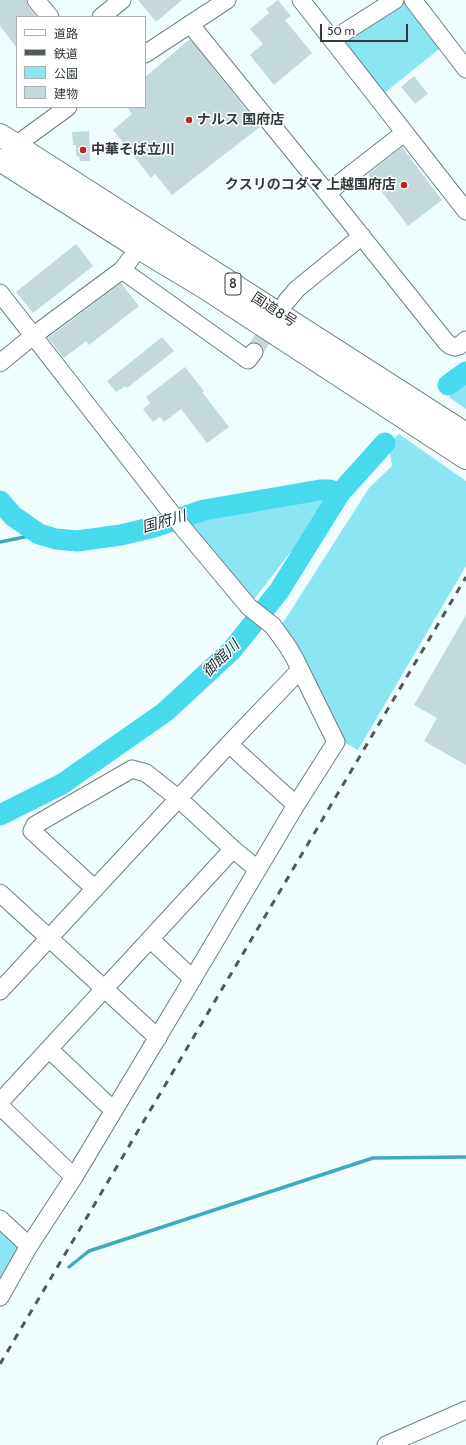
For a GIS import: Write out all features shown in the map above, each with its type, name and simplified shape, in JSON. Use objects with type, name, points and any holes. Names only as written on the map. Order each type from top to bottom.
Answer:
[{"type":"highway","name":"国道8号","points":[[8,140],[466,434]]},
{"type":"highway","name":"国道8号","points":[[0,160],[139,248],[204,287],[466,458]]},
{"type":"street","points":[[36,0],[49,16]]},
{"type":"street","points":[[102,16],[122,0]]},
{"type":"street","points":[[146,53],[227,0]]},
{"type":"street","points":[[301,0],[466,210]]},
{"type":"street","points":[[332,40],[395,0]]},
{"type":"street","points":[[413,0],[466,69]]},
{"type":"street","points":[[190,24],[446,342],[455,347],[459,346],[466,340]]},
{"type":"street","points":[[8,140],[66,108]]},
{"type":"street","points":[[327,193],[404,133]]},
{"type":"street","points":[[286,302],[297,289],[362,236]]},
{"type":"street","points":[[0,363],[33,336],[122,270],[139,248]]},
{"type":"street","points":[[122,270],[248,360],[254,352]]},
{"type":"street","points":[[0,293],[183,528],[249,606],[273,626],[288,647],[336,742],[257,869],[158,1038],[113,1110],[74,1177],[29,1246],[0,1297]]},
{"type":"street","points":[[0,991],[229,744],[300,670]]},
{"type":"street","points":[[229,744],[296,805]]},
{"type":"street","points":[[95,889],[32,831],[35,825],[132,769],[146,773],[179,799],[257,869]]},
{"type":"street","points":[[0,1102],[50,1050],[233,849]]},
{"type":"street","points":[[0,893],[158,1038]]},
{"type":"street","points":[[150,939],[193,979]]},
{"type":"street","points":[[50,1050],[113,1110]]},
{"type":"street","points":[[0,1106],[74,1177]]},
{"type":"street","points":[[0,1219],[29,1246]]},
{"type":"street","points":[[386,1445],[466,1410]]},
{"type":"green space","points":[[406,0],[443,46],[383,94],[341,40]]},
{"type":"green space","points":[[466,383],[466,409],[449,397]]},
{"type":"green space","points":[[399,434],[466,481],[466,566],[358,750],[345,743],[296,645],[281,626],[369,488],[392,466],[390,453],[386,447]]},
{"type":"green space","points":[[319,495],[324,498],[326,505],[323,510],[252,602],[186,522],[310,496]]},
{"type":"green space","points":[[0,1228],[20,1246],[0,1281]]},
{"type":"building","points":[[0,0],[26,0],[28,6],[36,16],[16,16],[16,47],[0,26]]},
{"type":"building","points":[[138,0],[182,0],[156,22]]},
{"type":"building","points":[[278,0],[291,16],[285,20],[312,53],[274,85],[250,55],[263,44],[250,29],[269,13],[266,9]]},
{"type":"building","name":"ナルス 国府店","points":[[190,39],[260,127],[172,195],[155,174],[151,178],[113,130],[132,114],[128,108],[146,108],[146,76]]},
{"type":"building","points":[[414,76],[428,94],[415,104],[401,87]]},
{"type":"building","name":"中華そば立川","points":[[89,131],[90,161],[80,161],[79,156],[76,156],[76,145],[73,145],[72,132]]},
{"type":"building","name":"クスリのコダマ 上越国府店","points":[[402,147],[442,200],[408,226],[368,174]]},
{"type":"building","points":[[76,244],[93,266],[33,313],[16,292]]},
{"type":"building","points":[[121,283],[139,306],[89,345],[86,341],[64,358],[48,338]]},
{"type":"building","points":[[162,337],[174,351],[127,388],[125,386],[116,392],[107,381]]},
{"type":"building","points":[[185,367],[229,427],[207,443],[181,409],[164,422],[160,417],[153,422],[143,409],[150,403],[146,397]]},
{"type":"building","points":[[466,615],[466,765],[424,741],[437,718],[414,705]]},
{"type":"waterway","name":"御館川","points":[[448,385],[466,372]]},
{"type":"waterway","name":"御館川","points":[[0,815],[62,784],[165,712],[232,650],[279,591],[340,493],[385,443]]},
{"type":"waterway","name":"国府川","points":[[0,501],[13,516],[39,534],[56,539],[77,541],[121,535],[154,527],[204,510],[320,490],[329,490],[340,493]]},
{"type":"waterway","points":[[0,542],[39,534]]},
{"type":"waterway","points":[[69,1267],[89,1251],[373,1158],[466,1157]]},
{"type":"tunnel","points":[[254,352],[275,319]]},
{"type":"railway","points":[[0,1364],[466,577]]},
{"type":"place","name":"ナルス 国府店","points":[[189,120]]},
{"type":"place","name":"中華そば立川","points":[[83,150]]},
{"type":"place","name":"クスリのコダマ 上越国府店","points":[[404,185]]}]
